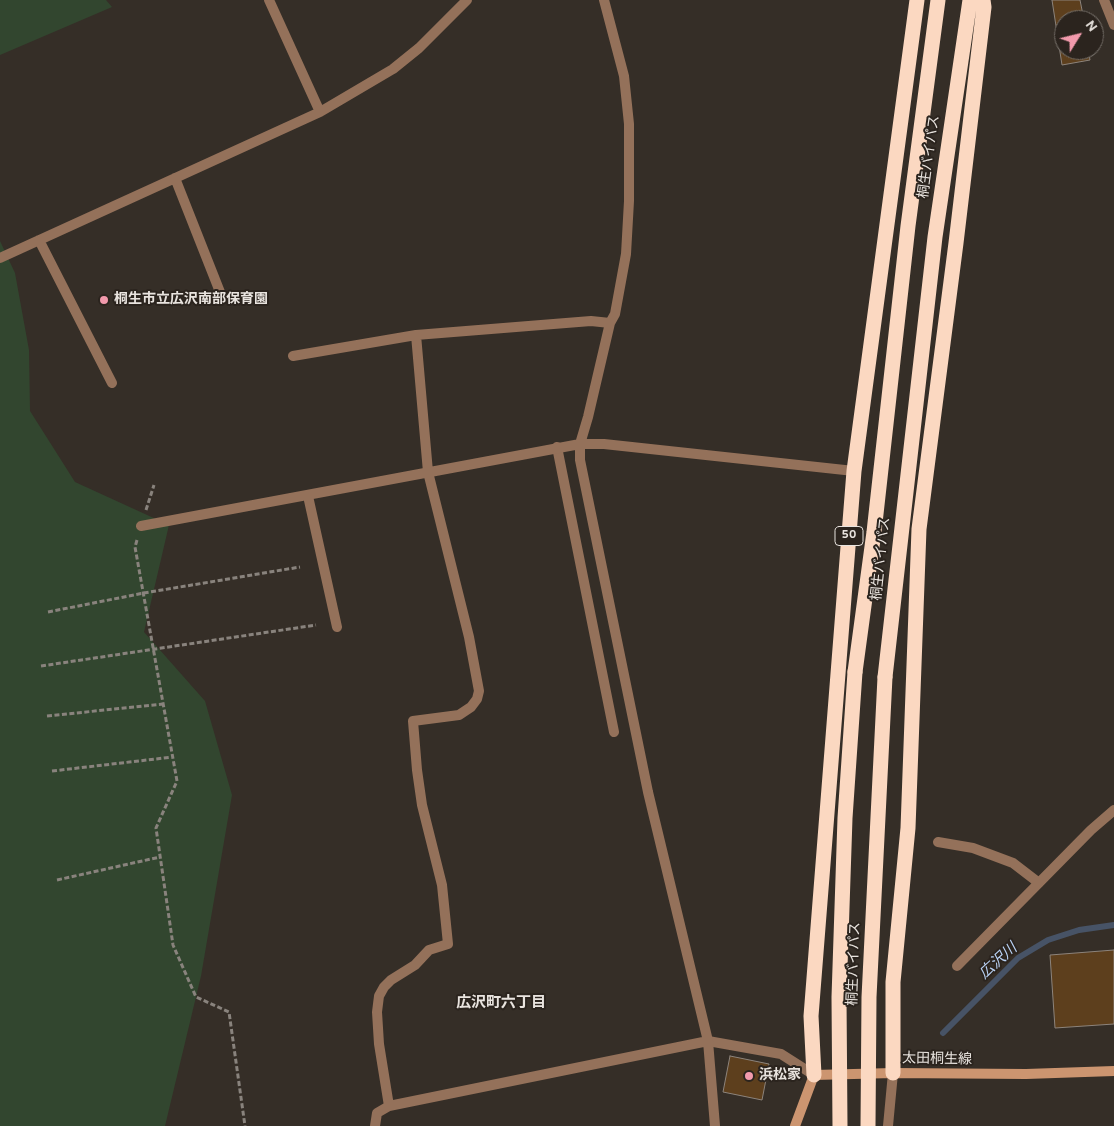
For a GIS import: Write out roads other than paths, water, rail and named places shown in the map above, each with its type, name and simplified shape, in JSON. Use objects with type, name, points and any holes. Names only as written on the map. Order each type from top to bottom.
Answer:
[{"type":"highway","name":"50","points":[[814,1075],[811,1016],[854,470],[916,0]]},
{"type":"highway","name":"桐生バイパス","points":[[840,1126],[839,997],[845,838],[855,672],[874,532],[908,226],[938,0]]},
{"type":"highway","name":"桐生バイパス","points":[[868,1126],[869,997],[886,678],[935,237],[970,0]]},
{"type":"highway","points":[[893,1073],[893,982],[908,828],[919,530],[956,243],[984,7],[983,0]]},
{"type":"main road","name":"太田桐生線","points":[[814,1075],[893,1073],[1026,1074],[1114,1071]]},
{"type":"main road","points":[[795,1126],[814,1075]]},
{"type":"street","points":[[269,0],[320,112]]},
{"type":"street","points":[[0,258],[320,112],[393,69],[419,48],[467,0]]},
{"type":"street","points":[[604,0],[624,76],[629,124],[626,254],[615,314],[610,323],[580,444],[580,460],[648,792],[708,1041],[715,1126]]},
{"type":"street","points":[[1104,0],[1114,25]]},
{"type":"street","points":[[175,178],[220,292]]},
{"type":"street","points":[[39,240],[112,383]]},
{"type":"street","points":[[293,356],[416,335],[591,321],[610,323]]},
{"type":"street","points":[[389,1106],[379,1044],[377,1012],[379,996],[391,980],[415,965],[429,950],[448,944],[442,885],[422,806],[413,721],[459,716],[471,707],[477,699],[479,690],[469,637],[428,472],[416,335]]},
{"type":"street","points":[[141,526],[580,444],[604,444],[854,470]]},
{"type":"street","points":[[557,447],[614,732]]},
{"type":"street","points":[[308,496],[337,627]]},
{"type":"street","points":[[958,966],[1090,830],[1114,810]]},
{"type":"street","points":[[938,842],[974,848],[1014,863],[1039,883]]},
{"type":"street","points":[[375,1126],[377,1113],[389,1106],[708,1041],[781,1054],[814,1075]]},
{"type":"street","points":[[888,1126],[893,1073]]},
{"type":"waterway","name":"広沢川","points":[[943,1033],[1018,958],[1048,940],[1079,930],[1114,925]]},
{"type":"place","name":"桐生市立広沢南部保育園","points":[[104,300]]},
{"type":"place","name":"浜松家","points":[[749,1076]]},
{"type":"district","name":"広沢町六丁目","points":[[501,1004]]}]
